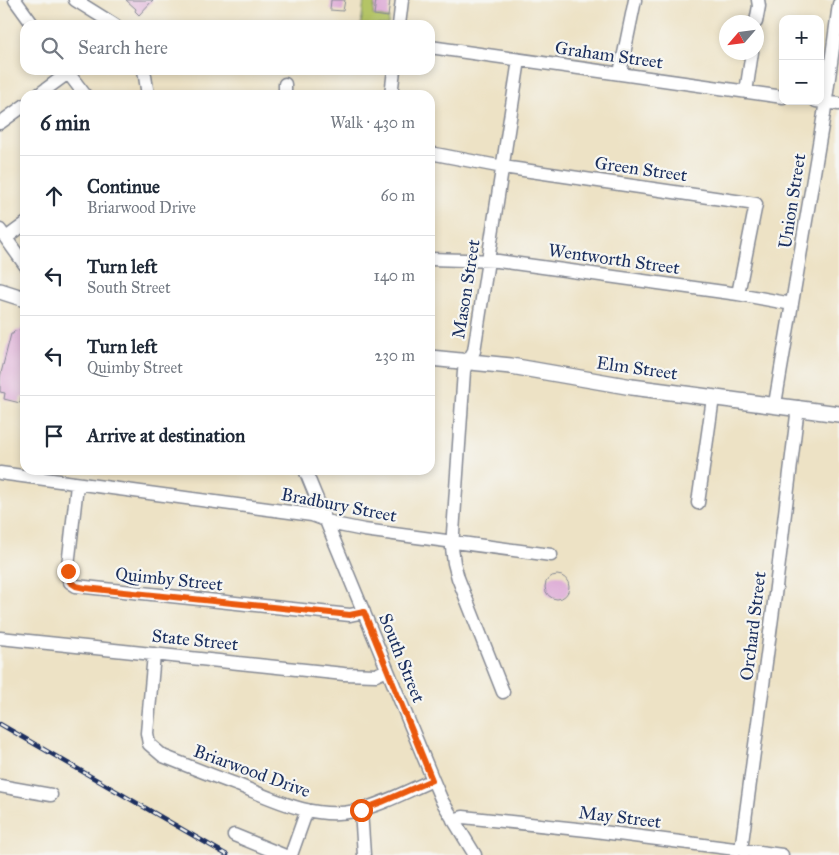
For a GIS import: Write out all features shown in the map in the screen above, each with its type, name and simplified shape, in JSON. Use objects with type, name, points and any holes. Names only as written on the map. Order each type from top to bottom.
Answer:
[{"type":"main road","points":[[0,291],[20,297]]},
{"type":"main road","name":"Elm Street","points":[[435,358],[467,361],[632,387],[798,407],[839,414]]},
{"type":"street","points":[[15,0],[29,20]]},
{"type":"street","points":[[75,0],[107,20]]},
{"type":"street","points":[[400,20],[402,0]]},
{"type":"street","points":[[620,73],[634,0]]},
{"type":"street","points":[[757,15],[758,0]]},
{"type":"street","name":"Union Street","points":[[824,86],[839,4]]},
{"type":"street","name":"Graham Street","points":[[435,49],[779,96]]},
{"type":"street","name":"Mason Street","points":[[503,692],[458,578],[453,558],[453,541],[464,370],[474,350],[519,60]]},
{"type":"street","points":[[746,92],[751,60]]},
{"type":"street","points":[[44,90],[62,75]]},
{"type":"street","points":[[70,75],[81,90]]},
{"type":"street","points":[[145,75],[147,90]]},
{"type":"street","points":[[392,90],[393,75]]},
{"type":"street","points":[[824,102],[839,104]]},
{"type":"street","name":"Union Street","points":[[774,404],[792,304],[821,105]]},
{"type":"street","points":[[0,123],[20,109]]},
{"type":"street","name":"Green Street","points":[[435,154],[503,167],[756,204],[738,294]]},
{"type":"street","points":[[20,226],[3,234],[20,258]]},
{"type":"street","name":"Wentworth Street","points":[[435,259],[488,260],[738,294],[792,304]]},
{"type":"street","points":[[698,503],[713,398]]},
{"type":"street","name":"Orchard Street","points":[[741,850],[798,407]]},
{"type":"street","name":"Bradbury Street","points":[[0,473],[312,516],[326,519],[339,525],[364,530],[551,555]]},
{"type":"street","name":"South Street","points":[[307,475],[432,780],[453,820],[476,855]]},
{"type":"street","name":"Quimby Street","points":[[77,484],[68,575],[70,582],[76,586],[350,615],[364,612]]},
{"type":"street","name":"State Street","points":[[0,638],[360,675],[376,675],[387,670]]},
{"type":"street","name":"Briarwood Drive","points":[[154,654],[146,727],[147,739],[155,750],[163,756],[288,805],[328,814],[361,810],[432,780]]},
{"type":"street","points":[[0,786],[51,795]]},
{"type":"street","points":[[291,855],[307,810]]},
{"type":"street","points":[[361,810],[364,855]]},
{"type":"street","name":"May Street","points":[[453,820],[463,817],[587,830],[782,855]]},
{"type":"street","points":[[234,835],[283,855]]},
{"type":"green space","points":[[364,0],[375,2],[373,15],[389,18],[389,20],[362,20]]},
{"type":"building","points":[[126,0],[153,0],[139,15],[135,11],[136,9]]},
{"type":"building","points":[[331,0],[345,0],[343,11],[330,10]]},
{"type":"building","points":[[376,0],[390,0],[388,17],[374,15]]},
{"type":"building","points":[[20,330],[20,403],[4,399],[5,393],[0,392],[0,377],[11,334],[14,331]]},
{"type":"building","points":[[557,575],[566,578],[569,587],[566,596],[557,599],[548,596],[545,587],[548,578]]},
{"type":"railway","points":[[0,724],[227,855]]},
{"type":"route","points":[[68,571],[70,582],[85,588],[350,615],[364,612],[432,780],[361,810]]}]
